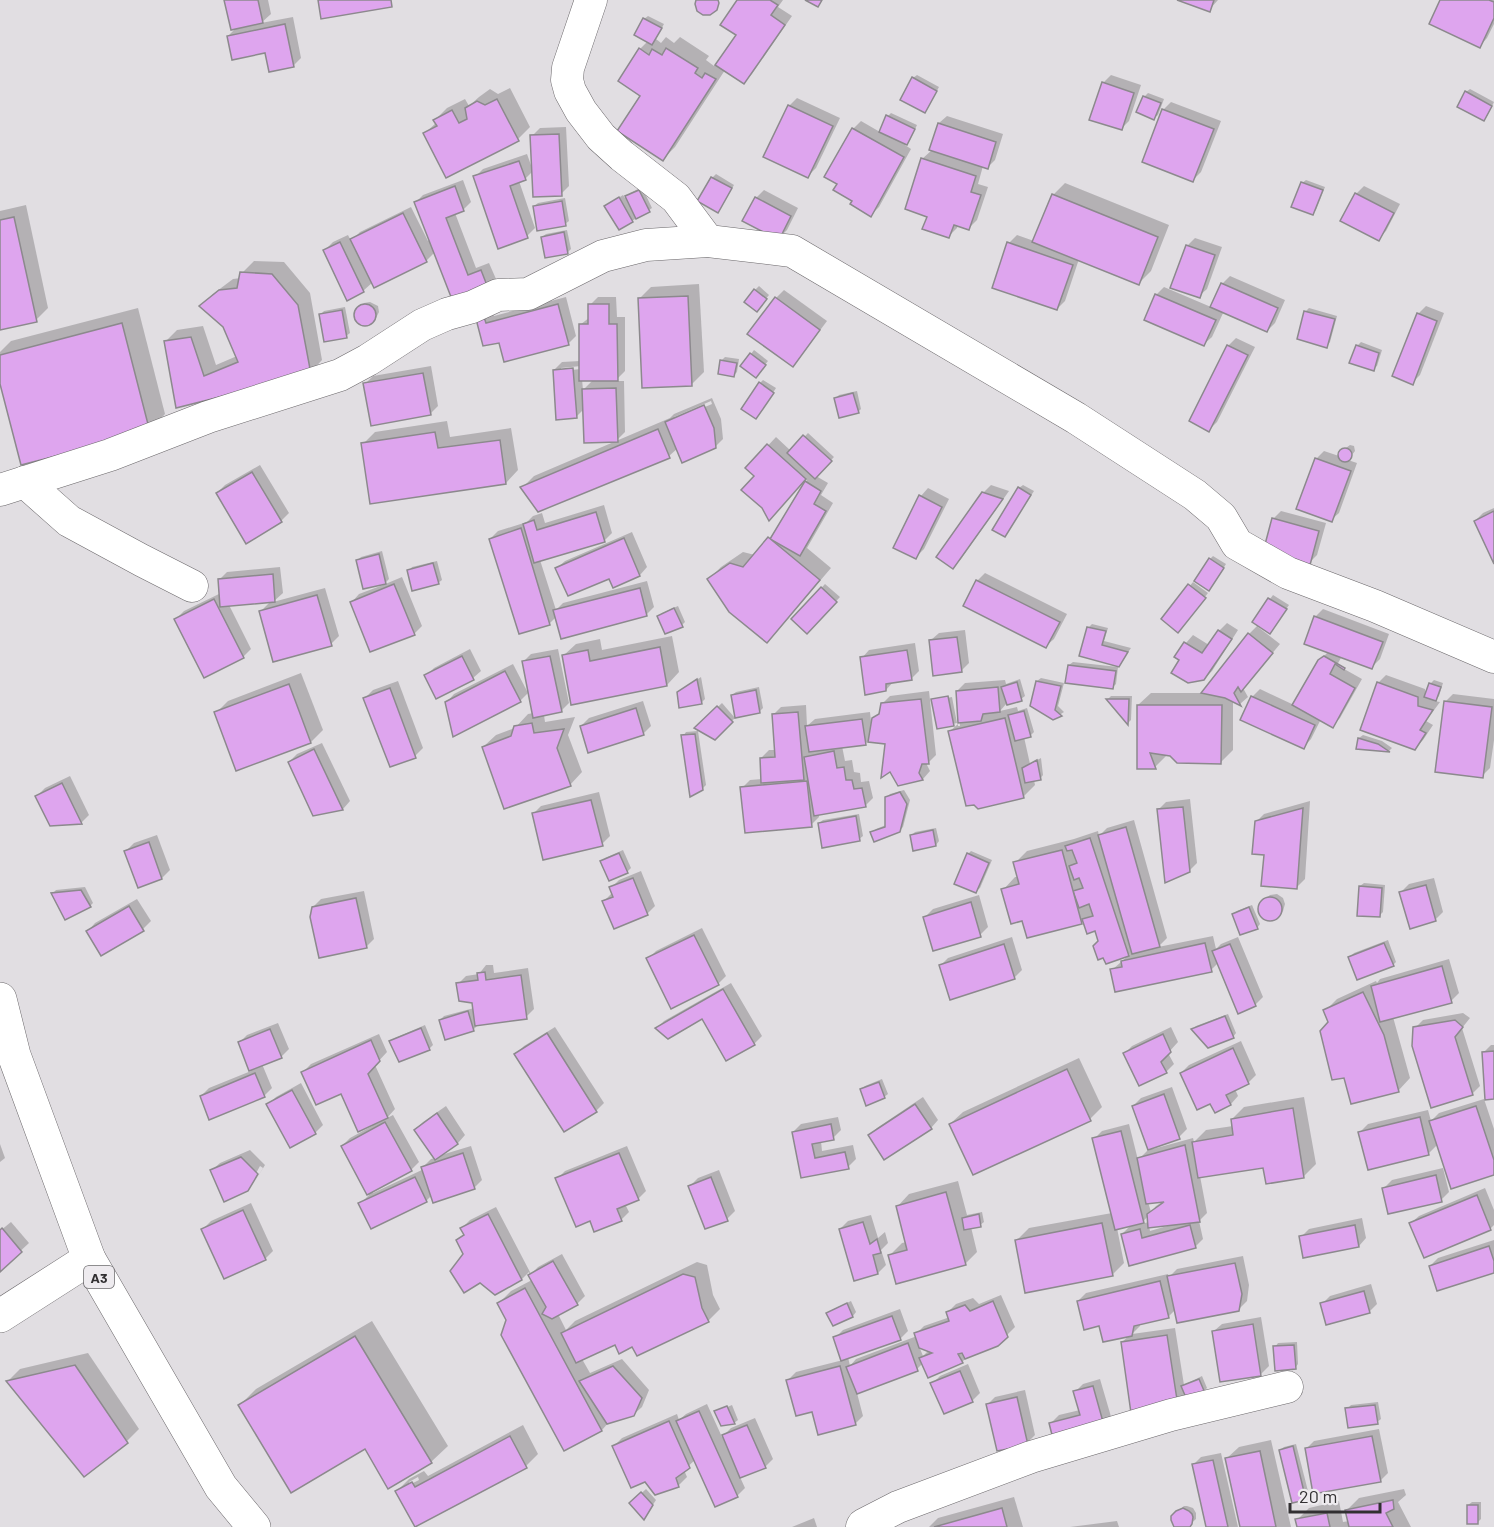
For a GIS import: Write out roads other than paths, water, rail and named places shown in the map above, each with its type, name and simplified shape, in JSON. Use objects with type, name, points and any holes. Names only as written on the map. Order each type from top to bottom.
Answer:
[{"type":"main road","name":"A3","points":[[0,999],[14,1055],[88,1259],[221,1487],[254,1527]]},
{"type":"main road","points":[[0,1316],[88,1259]]},
{"type":"street","points":[[591,0],[568,68],[567,80],[570,91],[601,137],[676,198],[708,241]]},
{"type":"street","points":[[13,486],[110,455],[208,417],[340,375],[422,325],[498,295],[528,294],[603,256],[646,245],[708,241],[792,251],[1076,418],[1195,495],[1221,517],[1237,544],[1288,573],[1375,606],[1494,657]]},
{"type":"street","points":[[13,486],[69,521],[192,585]]},
{"type":"street","points":[[862,1527],[898,1506],[1031,1456],[1171,1415],[1287,1387]]}]
